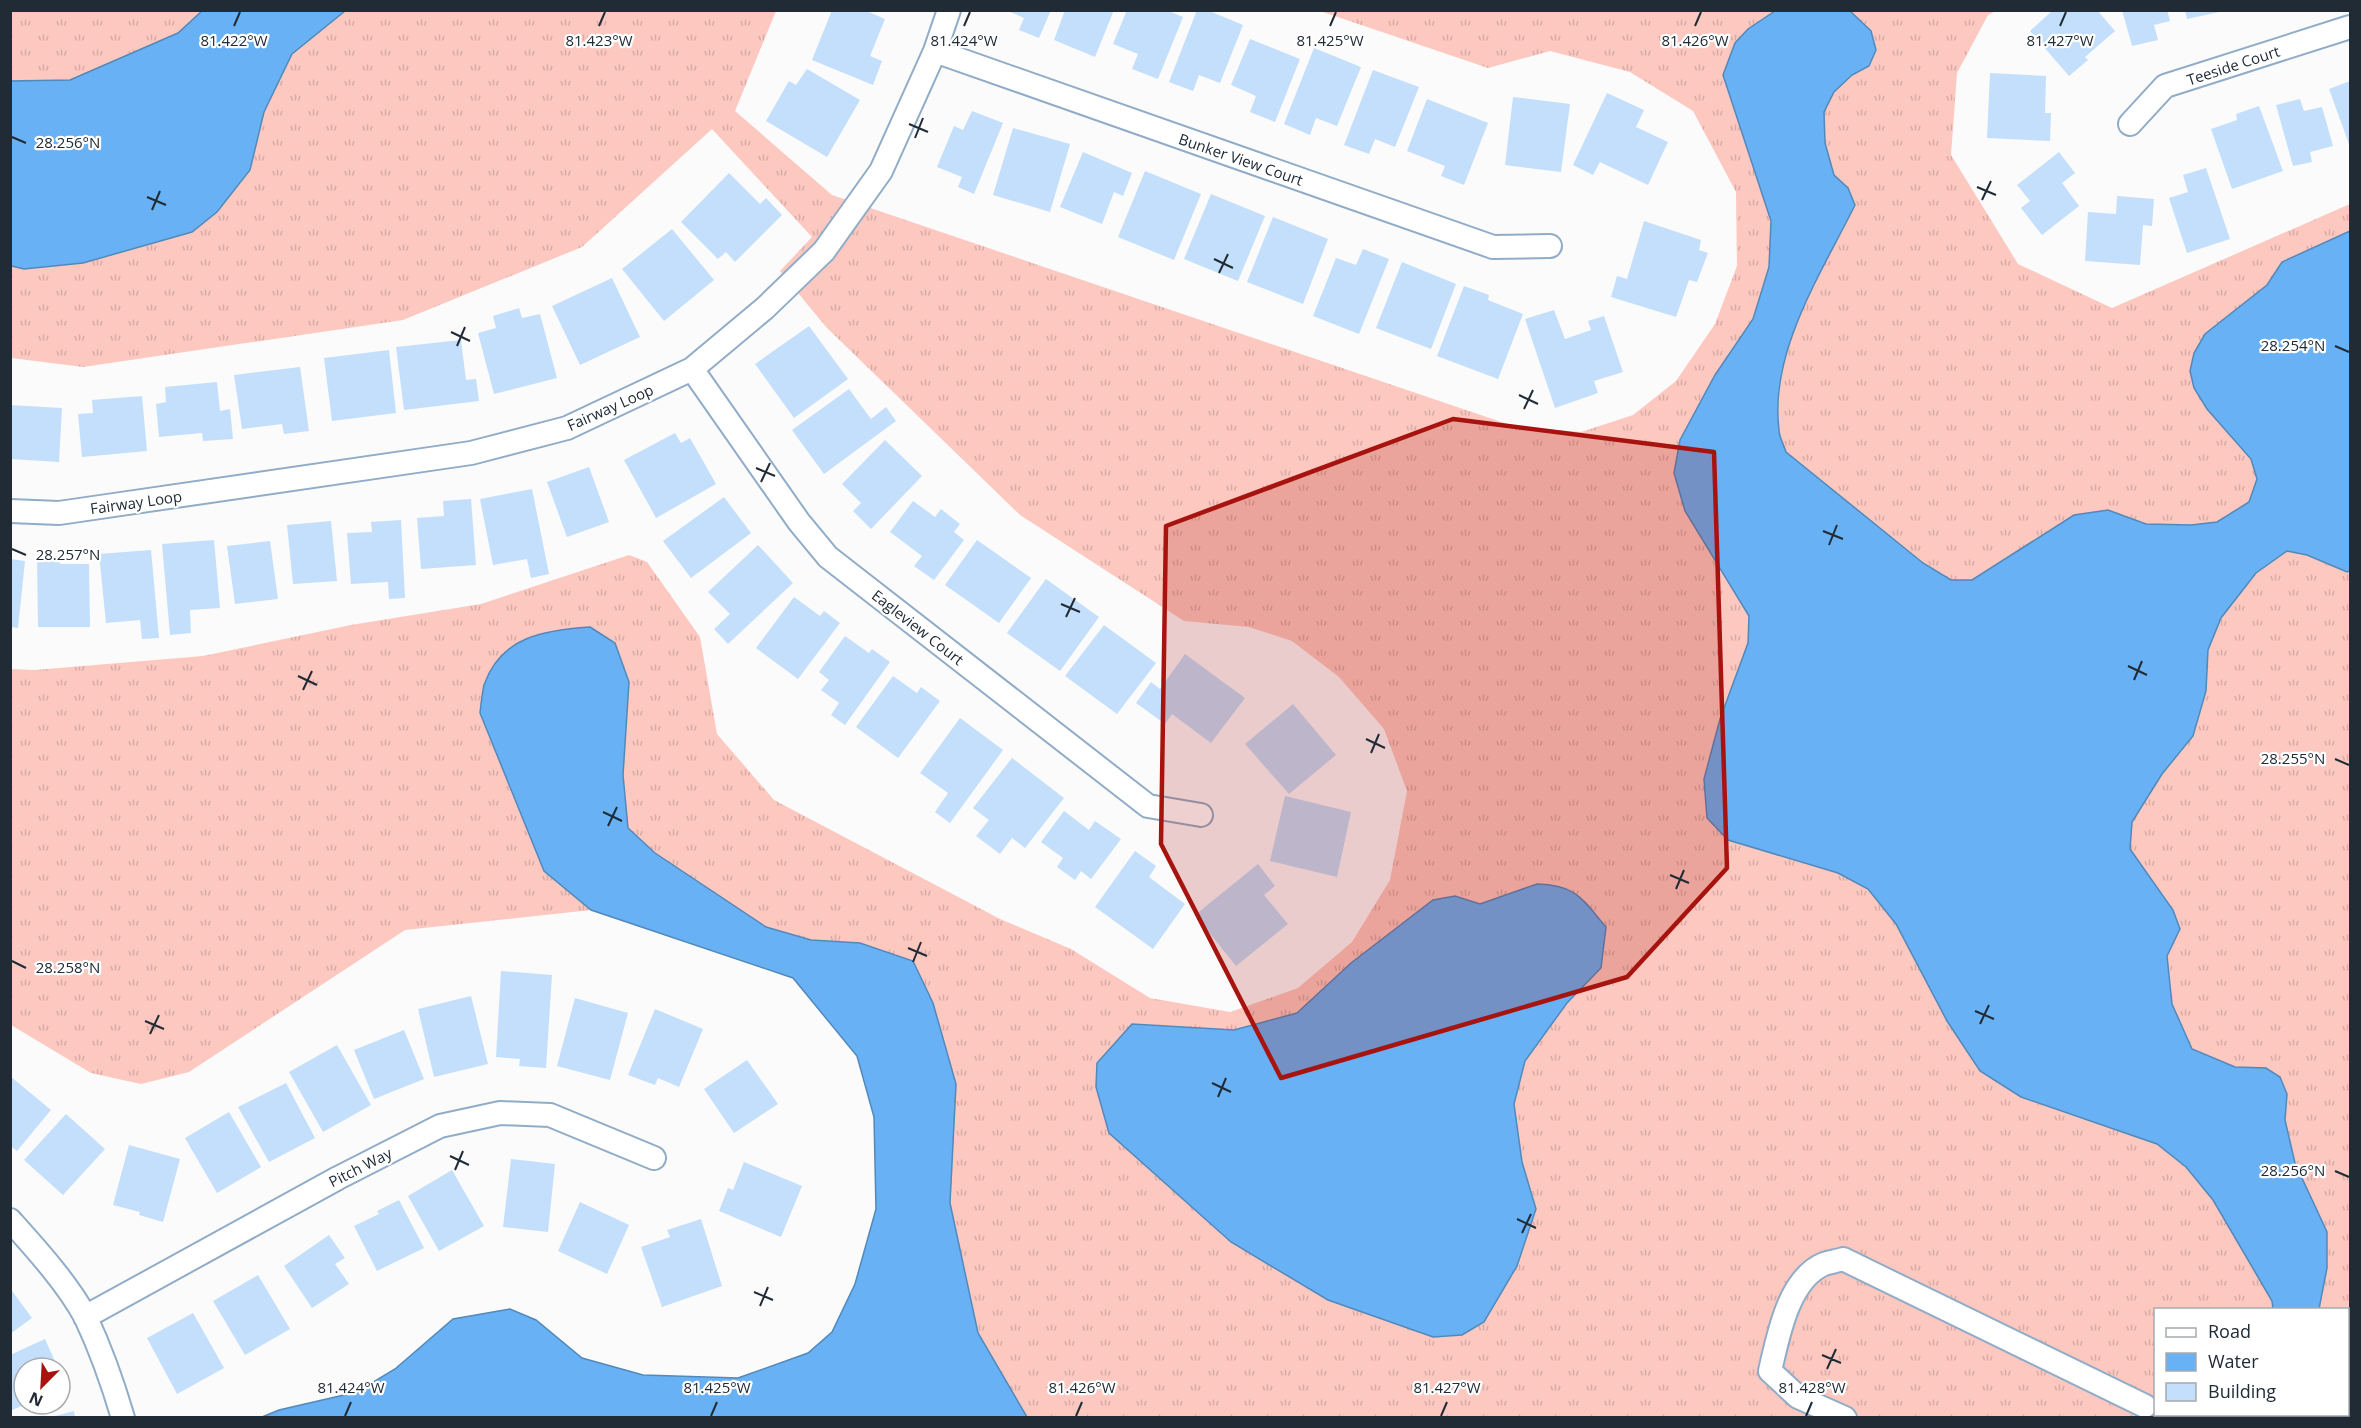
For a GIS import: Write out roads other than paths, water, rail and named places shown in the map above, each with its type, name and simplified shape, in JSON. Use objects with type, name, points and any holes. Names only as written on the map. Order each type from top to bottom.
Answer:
[{"type":"street","name":"Fairway Loop","points":[[10,512],[59,513],[471,453],[567,428],[692,369],[765,308],[824,251],[881,171],[935,51],[949,10]]},
{"type":"street","name":"Teeside Court","points":[[2130,124],[2165,86],[2350,27]]},
{"type":"street","name":"Bunker View Court","points":[[935,51],[1492,247],[1550,246]]},
{"type":"street","name":"Eagleview Court","points":[[692,369],[799,522],[828,557],[1149,806],[1201,815]]},
{"type":"street","name":"Pitch Way","points":[[85,1317],[338,1178],[440,1126],[500,1113],[550,1115],[654,1158]]},
{"type":"street","points":[[10,1220],[47,1262],[85,1317],[113,1385],[123,1418]]},
{"type":"street","points":[[1845,1418],[1798,1397],[1770,1371],[1780,1326],[1798,1285],[1823,1264],[1843,1259],[2148,1410]]},
{"type":"water","points":[[203,10],[345,11],[292,54],[264,112],[250,170],[217,212],[192,232],[83,263],[24,269],[11,266],[11,81],[70,80],[178,33]]},
{"type":"water","points":[[1775,11],[1850,11],[1871,31],[1876,50],[1869,66],[1852,75],[1834,92],[1824,112],[1825,143],[1834,175],[1848,188],[1855,205],[1814,285],[1790,342],[1782,371],[1778,401],[1779,430],[1786,452],[1923,563],[1951,580],[1972,580],[2074,515],[2108,510],[2146,524],[2191,525],[2217,522],[2249,502],[2257,479],[2251,459],[2207,409],[2194,388],[2190,371],[2194,353],[2205,334],[2267,285],[2282,262],[2350,231],[2350,571],[2347,572],[2307,555],[2287,551],[2256,573],[2221,618],[2208,650],[2206,691],[2193,736],[2162,774],[2132,822],[2130,849],[2173,910],[2180,929],[2167,956],[2172,1004],[2192,1049],[2235,1067],[2266,1068],[2280,1077],[2287,1094],[2285,1120],[2295,1163],[2327,1232],[2327,1268],[2319,1308],[2273,1308],[2272,1301],[2213,1200],[2186,1167],[2157,1144],[2021,1097],[1980,1071],[1947,1021],[1896,924],[1868,889],[1838,873],[1728,840],[1707,818],[1704,779],[1720,719],[1748,643],[1749,616],[1685,511],[1674,473],[1680,440],[1715,375],[1753,319],[1769,267],[1771,221],[1723,75],[1735,43],[1748,29]]},
{"type":"water","points":[[590,627],[615,643],[629,682],[623,775],[628,828],[655,853],[766,927],[811,940],[860,943],[913,961],[933,1003],[956,1084],[950,1203],[978,1333],[1027,1417],[262,1417],[279,1410],[357,1392],[395,1369],[453,1319],[510,1309],[536,1320],[582,1358],[643,1375],[738,1378],[808,1353],[832,1332],[855,1284],[876,1209],[874,1117],[857,1056],[793,978],[591,910],[544,871],[480,713],[484,685],[501,656],[513,646],[557,630]]},
{"type":"water","points":[[1537,884],[1561,887],[1578,895],[1606,927],[1601,968],[1567,1003],[1525,1061],[1514,1104],[1522,1162],[1536,1209],[1517,1266],[1484,1322],[1462,1335],[1433,1337],[1328,1300],[1231,1242],[1109,1133],[1096,1087],[1097,1063],[1132,1024],[1234,1030],[1297,1013],[1351,963],[1433,900],[1455,896],[1480,904]]}]
